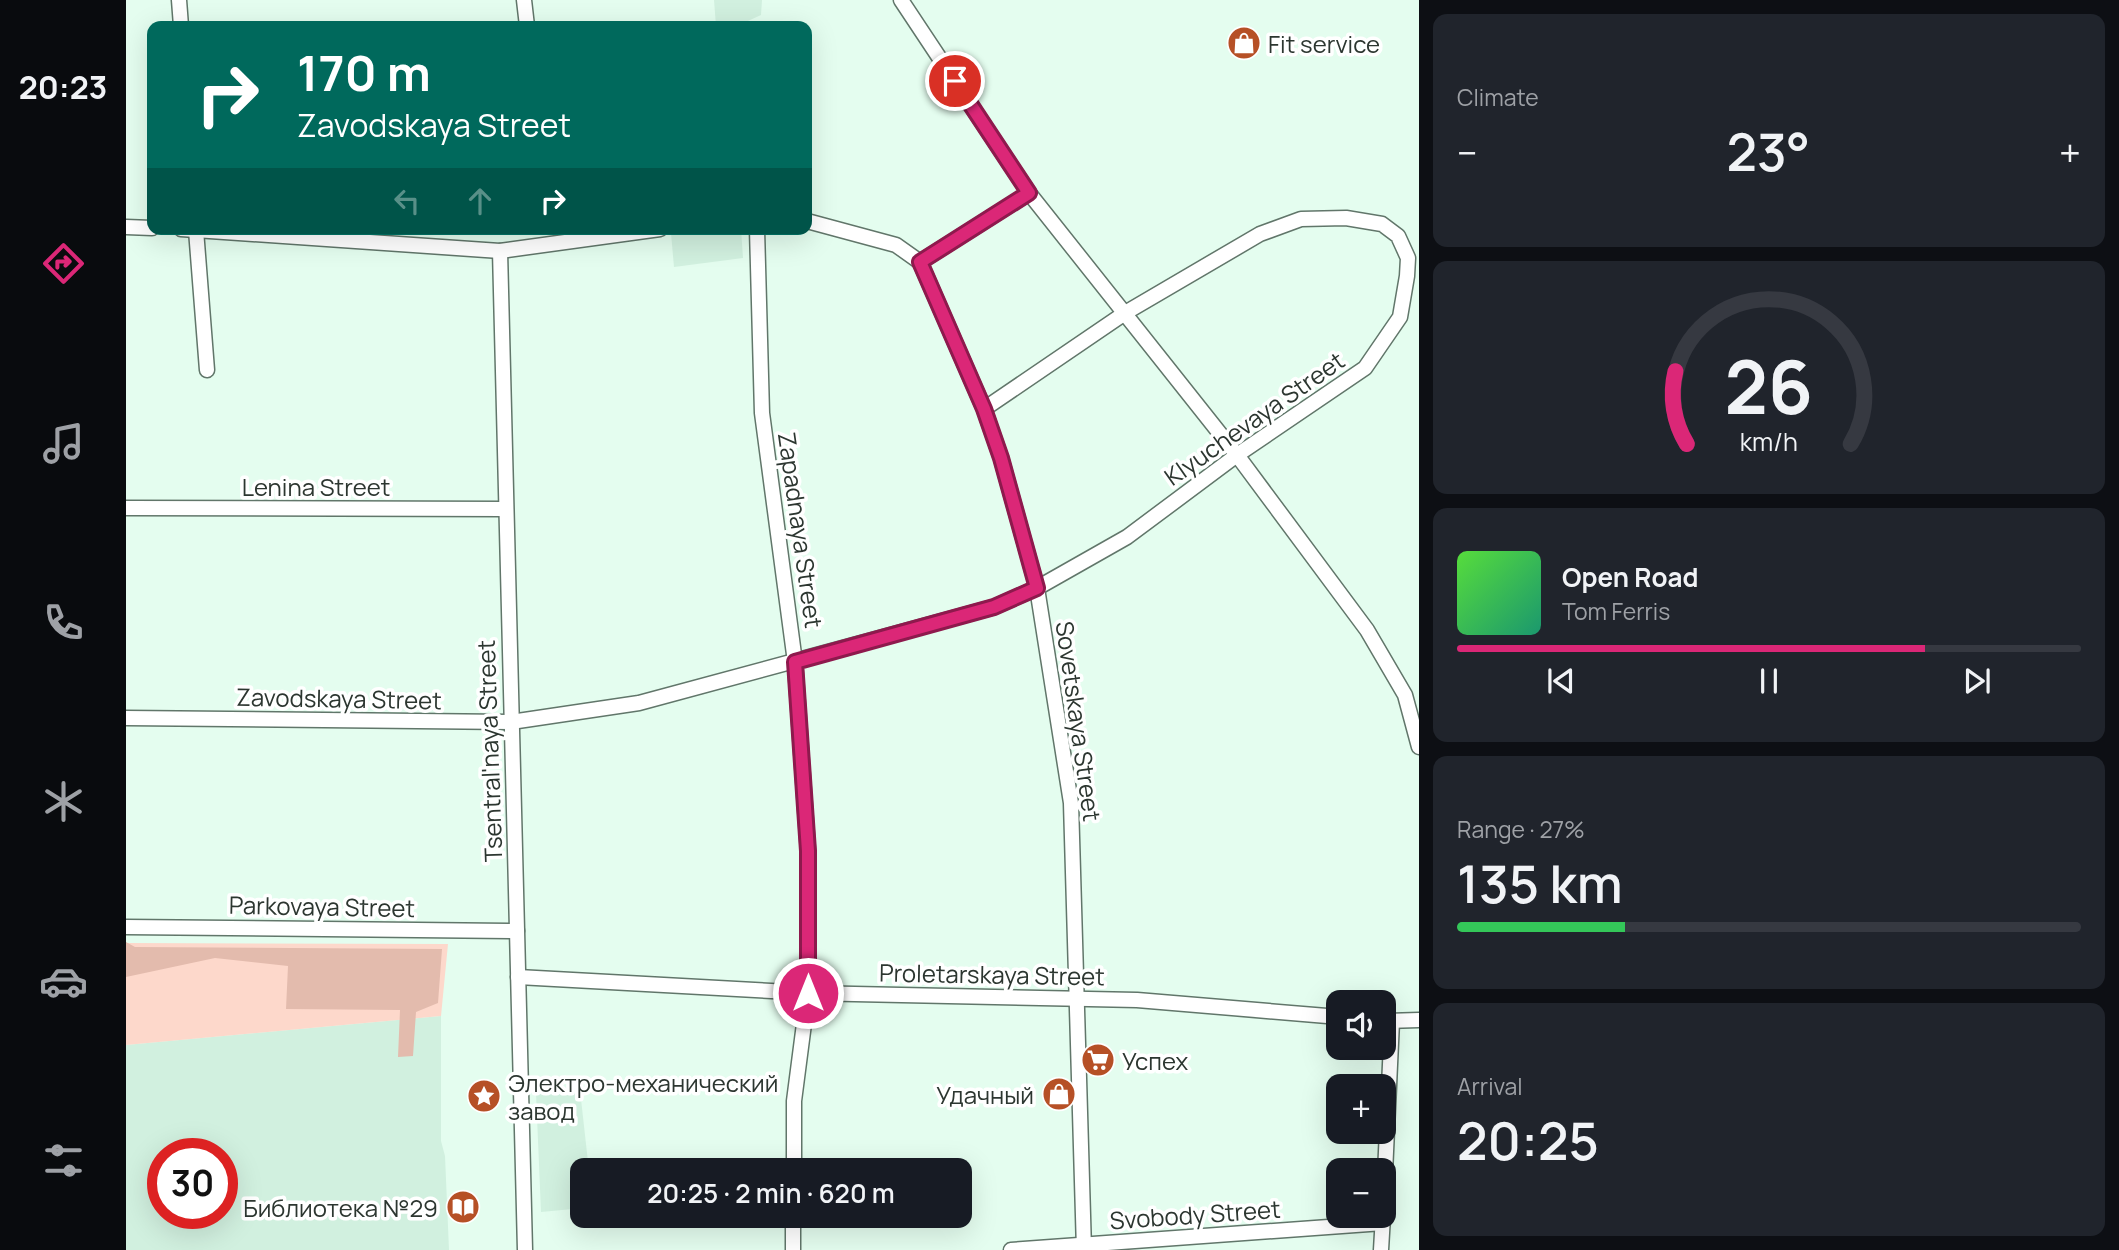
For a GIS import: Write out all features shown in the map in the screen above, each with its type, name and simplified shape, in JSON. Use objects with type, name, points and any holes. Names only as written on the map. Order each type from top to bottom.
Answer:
[{"type":"street","points":[[179,0],[181,21]]},
{"type":"street","points":[[524,0],[526,21]]},
{"type":"street","points":[[901,0],[1029,193],[1237,455],[1367,630],[1405,695],[1419,747]]},
{"type":"street","points":[[812,222],[896,245],[920,262],[1029,193]]},
{"type":"street","name":"Klyuchevaya Street","points":[[984,409],[1125,313],[1260,234],[1301,219],[1346,218],[1382,224],[1398,236],[1408,258],[1400,317],[1366,368],[1237,455],[1127,537],[1037,588]]},
{"type":"street","points":[[126,227],[147,228]]},
{"type":"street","points":[[188,235],[207,370]]},
{"type":"street","points":[[262,235],[500,251],[616,235]]},
{"type":"street","name":"Zapadnaya Street","points":[[757,235],[762,413],[795,662],[808,851],[808,993],[794,1101],[794,1158]]},
{"type":"street","name":"Tsentral'naya Street","points":[[500,251],[525,1250]]},
{"type":"street","name":"Sovetskaya Street","points":[[920,262],[984,409],[1001,458],[1037,588],[1071,803],[1084,1247]]},
{"type":"street","name":"Lenina Street","points":[[126,508],[505,509]]},
{"type":"street","name":"Zavodskaya Street","points":[[126,718],[511,722],[639,704],[994,607],[1037,588]]},
{"type":"street","name":"Parkovaya Street","points":[[126,927],[517,931]]},
{"type":"street","name":"Proletarskaya Street","points":[[518,977],[808,993],[1137,1000],[1326,1016]]},
{"type":"street","points":[[1396,1021],[1419,1020]]},
{"type":"street","points":[[1385,1158],[1387,1060]]},
{"type":"street","name":"Svobody Street","points":[[1011,1250],[1084,1247],[1326,1225]]},
{"type":"street","points":[[793,1228],[793,1250]]},
{"type":"street","points":[[1381,1250],[1382,1228]]},
{"type":"shaded area","points":[[714,0],[762,0],[761,15],[748,21],[716,21]]},
{"type":"shaded area","points":[[671,235],[741,235],[743,258],[674,267]]},
{"type":"shaded area","points":[[126,942],[135,947],[442,949],[438,1003],[416,1012],[413,1056],[398,1057],[400,1010],[286,1009],[288,966],[215,958],[126,977]]},
{"type":"shaded area","points":[[126,943],[448,944],[441,1016],[126,1045]]},
{"type":"shaded area","points":[[441,1016],[441,1141],[445,1156],[449,1250],[126,1250],[126,1045]]},
{"type":"shaded area","points":[[580,1090],[588,1158],[570,1158],[570,1209],[541,1212],[536,1093]]},
{"type":"place","name":"Fit service","points":[[1244,43]]},
{"type":"place","name":"Успех","points":[[1098,1060]]},
{"type":"place","name":"Удачный","points":[[1059,1094]]},
{"type":"place","name":"Электро-механический завод","points":[[484,1096]]},
{"type":"place","name":"Библиотека №29","points":[[463,1207]]},
{"type":"route","points":[[808,993],[808,851],[795,662],[994,607],[1037,588],[1001,458],[984,409],[920,262],[1029,193],[955,81]]}]
